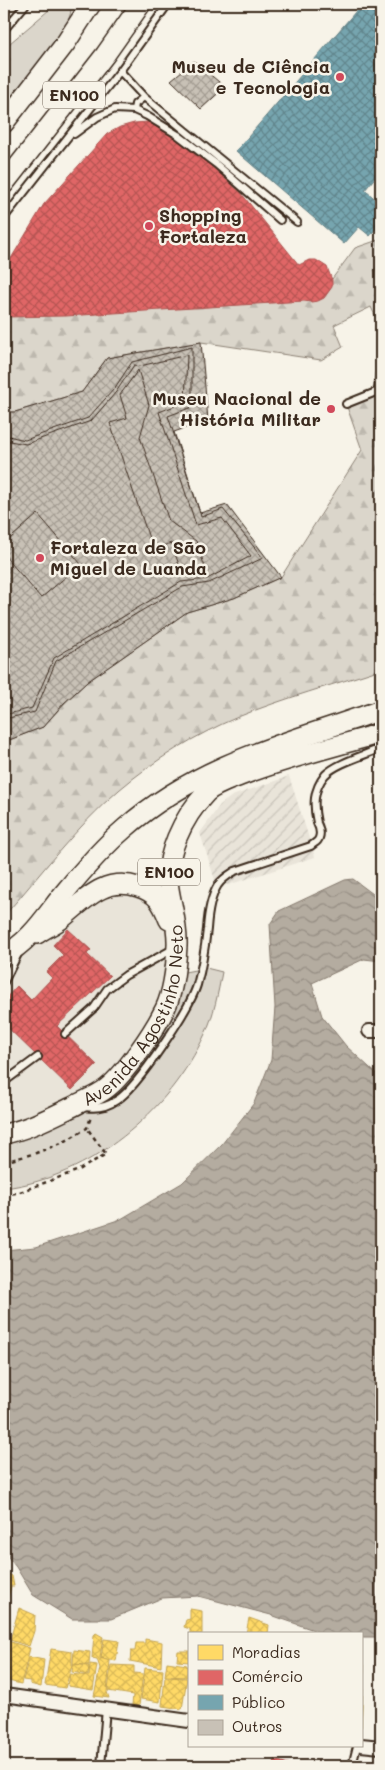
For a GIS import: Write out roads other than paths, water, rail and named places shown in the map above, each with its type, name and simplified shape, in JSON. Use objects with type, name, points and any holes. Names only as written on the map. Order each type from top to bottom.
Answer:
[{"type":"main road","name":"EN100","points":[[4,124],[78,26],[91,4]]},
{"type":"main road","name":"EN100","points":[[4,184],[105,55],[141,4]]},
{"type":"main road","points":[[24,942],[93,859],[125,828],[168,795],[212,771],[265,749],[381,710]]},
{"type":"main road","name":"Avenida Agostinho Neto","points":[[4,1134],[31,1126],[92,1098],[108,1088],[137,1055],[165,1008],[174,979],[177,946],[176,923],[169,887],[170,857],[180,832],[207,792],[230,780],[262,768],[381,733]]},
{"type":"main road","points":[[4,955],[58,921],[90,895],[110,885],[126,883],[147,890],[157,896],[168,917],[177,946]]},
{"type":"street","points":[[4,1695],[188,1721]]},
{"type":"street","points":[[362,1745],[381,1747]]},
{"type":"lane","points":[[4,30],[26,4]]},
{"type":"lane","points":[[78,26],[82,18],[82,4]]},
{"type":"lane","points":[[4,218],[120,71],[168,4]]},
{"type":"lane","points":[[120,71],[144,97],[297,222]]},
{"type":"lane","points":[[134,110],[135,104],[144,97]]},
{"type":"lane","points":[[62,144],[97,116],[115,109],[134,110],[178,135],[216,164],[280,220]]},
{"type":"lane","points":[[346,404],[380,390],[381,361]]},
{"type":"lane","points":[[74,1106],[95,1108],[118,1100],[135,1083],[186,1008],[196,987],[202,965],[210,903],[218,886],[225,877],[236,871],[311,846],[318,841],[320,836],[314,796],[320,782],[326,774],[336,767],[381,748]]},
{"type":"lane","points":[[4,982],[24,942]]},
{"type":"lane","points":[[65,1034],[94,1008],[107,989],[126,975],[177,946]]},
{"type":"lane","points":[[4,1082],[38,1057]]},
{"type":"lane","points":[[102,1766],[106,1709]]},
{"type":"lane","points":[[352,1766],[356,1748]]},
{"type":"water","points":[[353,879],[381,900],[381,961],[364,959],[312,983],[322,1016],[346,1046],[381,1078],[381,1637],[362,1637],[362,1632],[319,1632],[271,1615],[198,1596],[162,1598],[111,1619],[72,1619],[33,1595],[16,1567],[4,1552],[4,1250],[36,1247],[121,1219],[182,1183],[222,1144],[254,1103],[271,1060],[275,1007],[270,924],[279,911],[345,880]]},
{"type":"place","name":"Museu de Ciência e Tecnologia","points":[[340,77]]},
{"type":"place","name":"Shopping Fortaleza","points":[[149,226]]},
{"type":"place","name":"Museu Nacional de História Militar","points":[[331,409]]},
{"type":"place","name":"Fortaleza de São Miguel de Luanda","points":[[40,558]]}]
